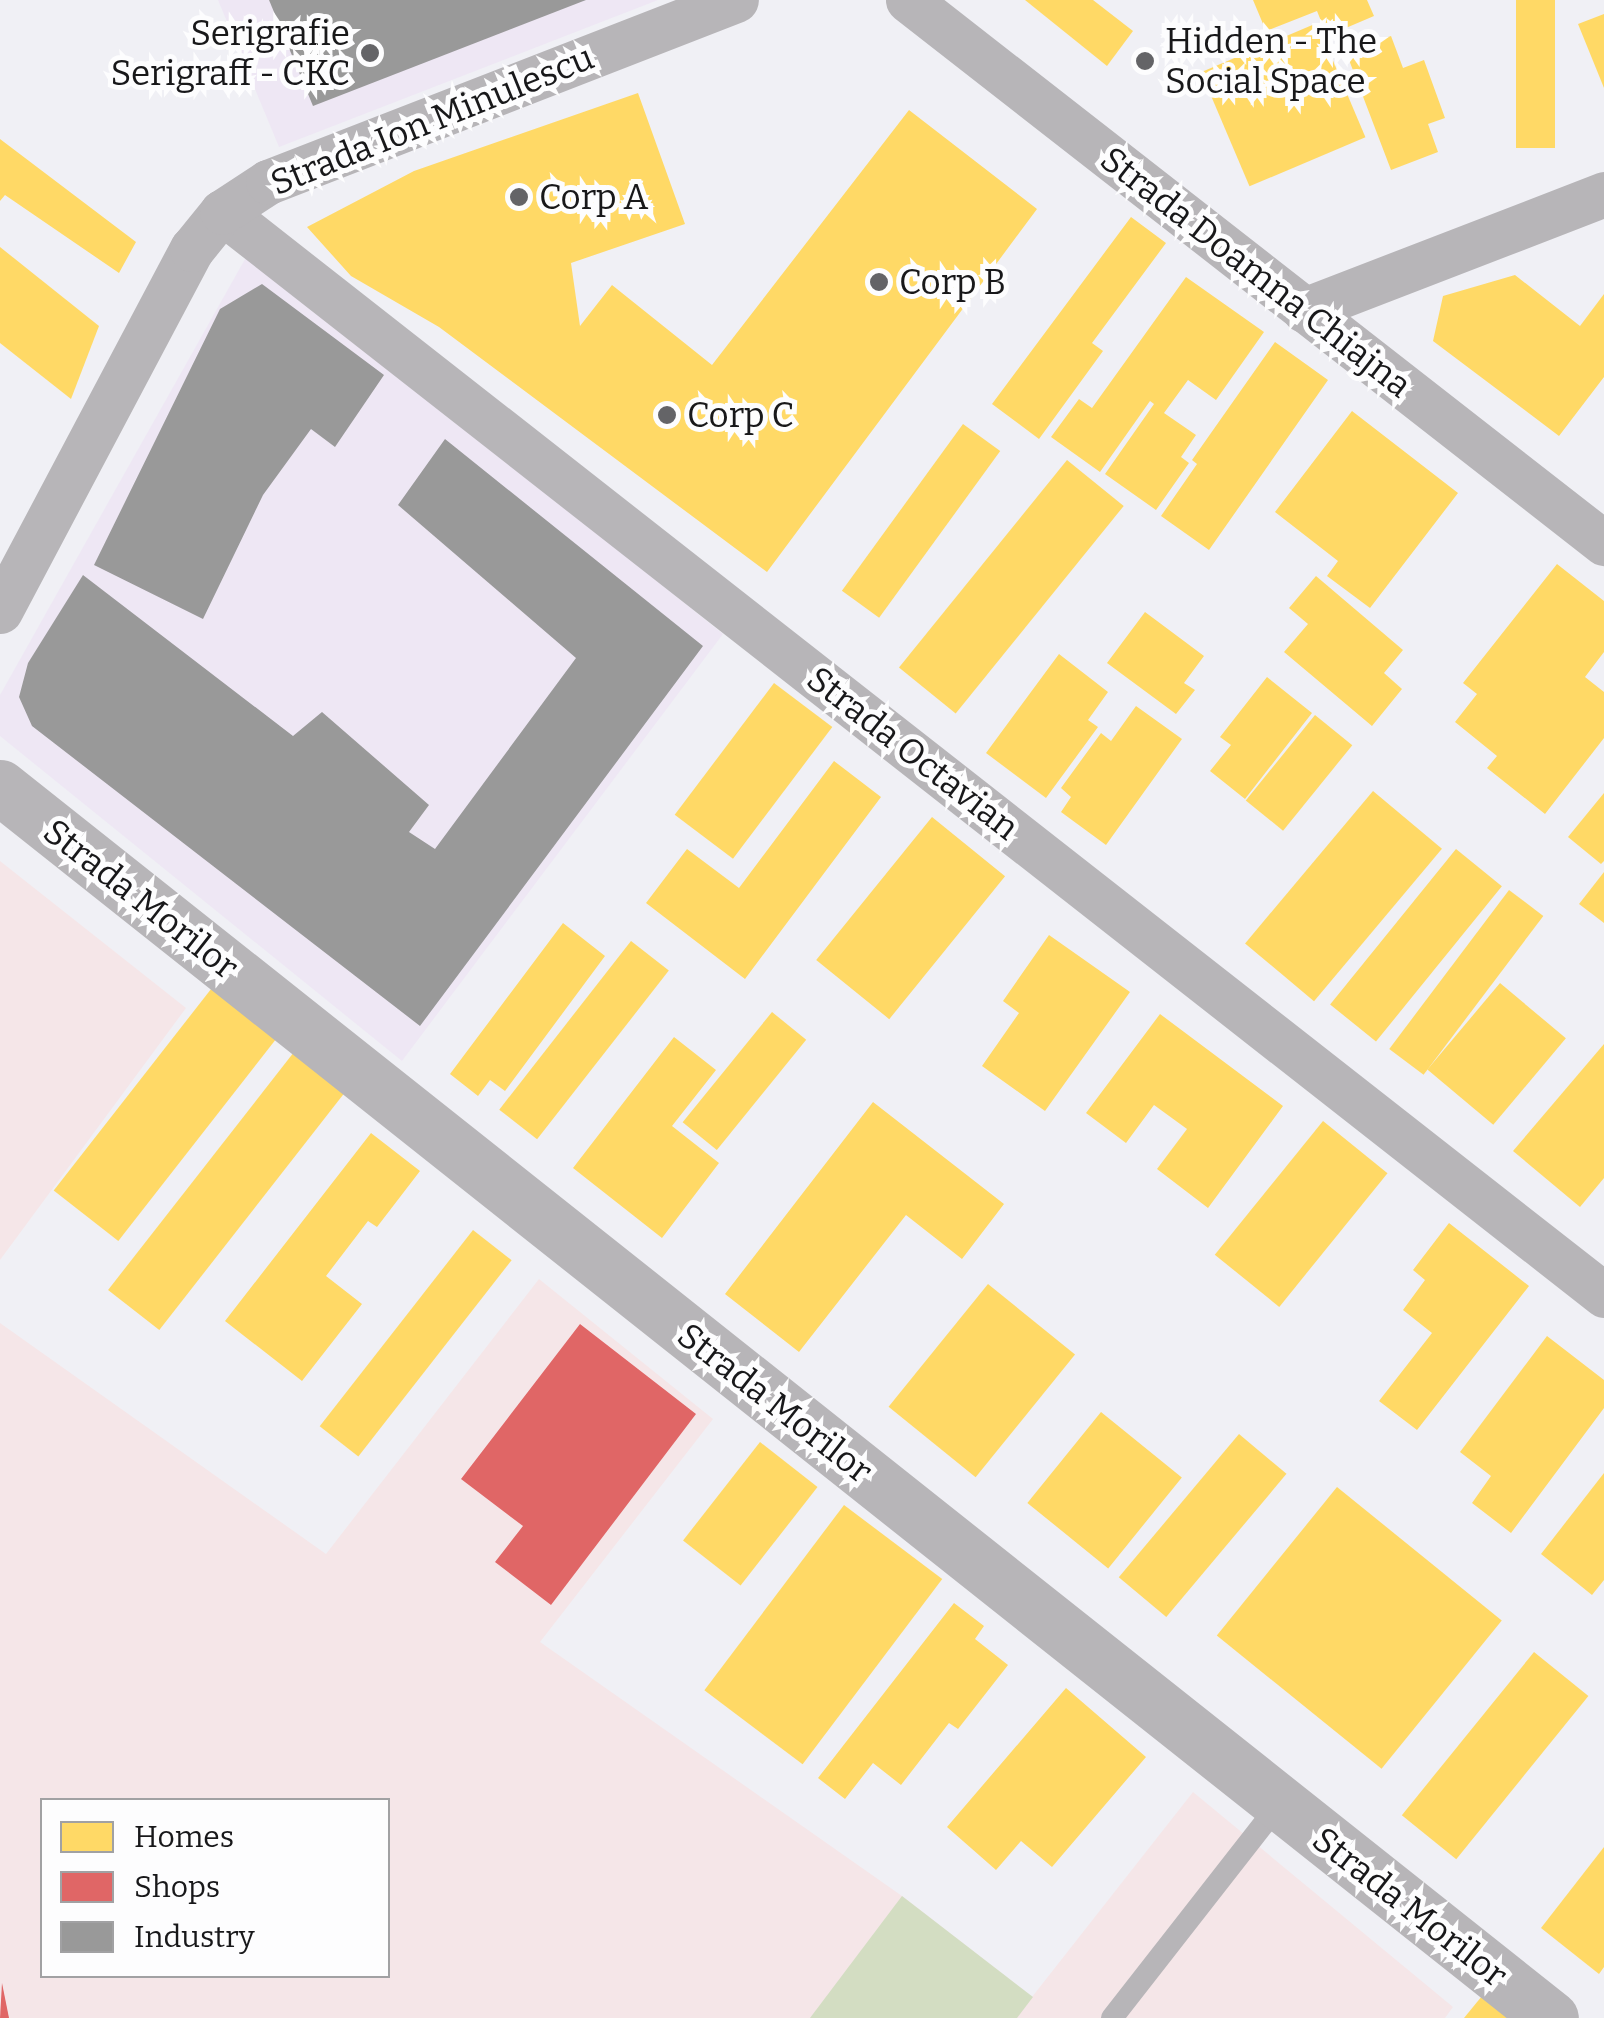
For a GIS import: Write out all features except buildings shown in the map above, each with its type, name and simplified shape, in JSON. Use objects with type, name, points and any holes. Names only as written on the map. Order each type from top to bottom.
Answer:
[{"type":"street","name":"Strada Ion Minulescu","points":[[0,612],[192,248],[222,212],[268,182],[736,0]]},
{"type":"street","name":"Strada Doamna Chiajna","points":[[908,0],[1604,543]]},
{"type":"street","points":[[1304,310],[1604,194]]},
{"type":"street","name":"Strada Octavian","points":[[222,212],[1604,1295]]},
{"type":"street","name":"Strada Morilor","points":[[0,787],[1551,2018]]},
{"type":"lane","points":[[1112,2018],[1279,1804]]},
{"type":"shaded area","points":[[218,0],[658,0],[279,147]]},
{"type":"shaded area","points":[[249,252],[723,634],[402,1061],[0,736],[0,695]]},
{"type":"shaded area","points":[[0,861],[186,1008],[0,1260]]},
{"type":"shaded area","points":[[539,1279],[713,1419],[540,1642],[902,1896],[1032,1997],[1193,1792],[1453,2007],[1445,2018],[0,2018],[0,1323],[326,1554]]},
{"type":"green space","points":[[902,1896],[1033,1997],[1017,2018],[810,2018]]},
{"type":"place","name":"Serigrafie Serigraff - CKC","points":[[370,53]]},
{"type":"place","name":"Hidden - The Social Space","points":[[1145,61]]},
{"type":"place","name":"Corp A","points":[[519,197]]},
{"type":"place","name":"Corp B","points":[[879,282]]},
{"type":"place","name":"Corp C","points":[[667,415]]}]
